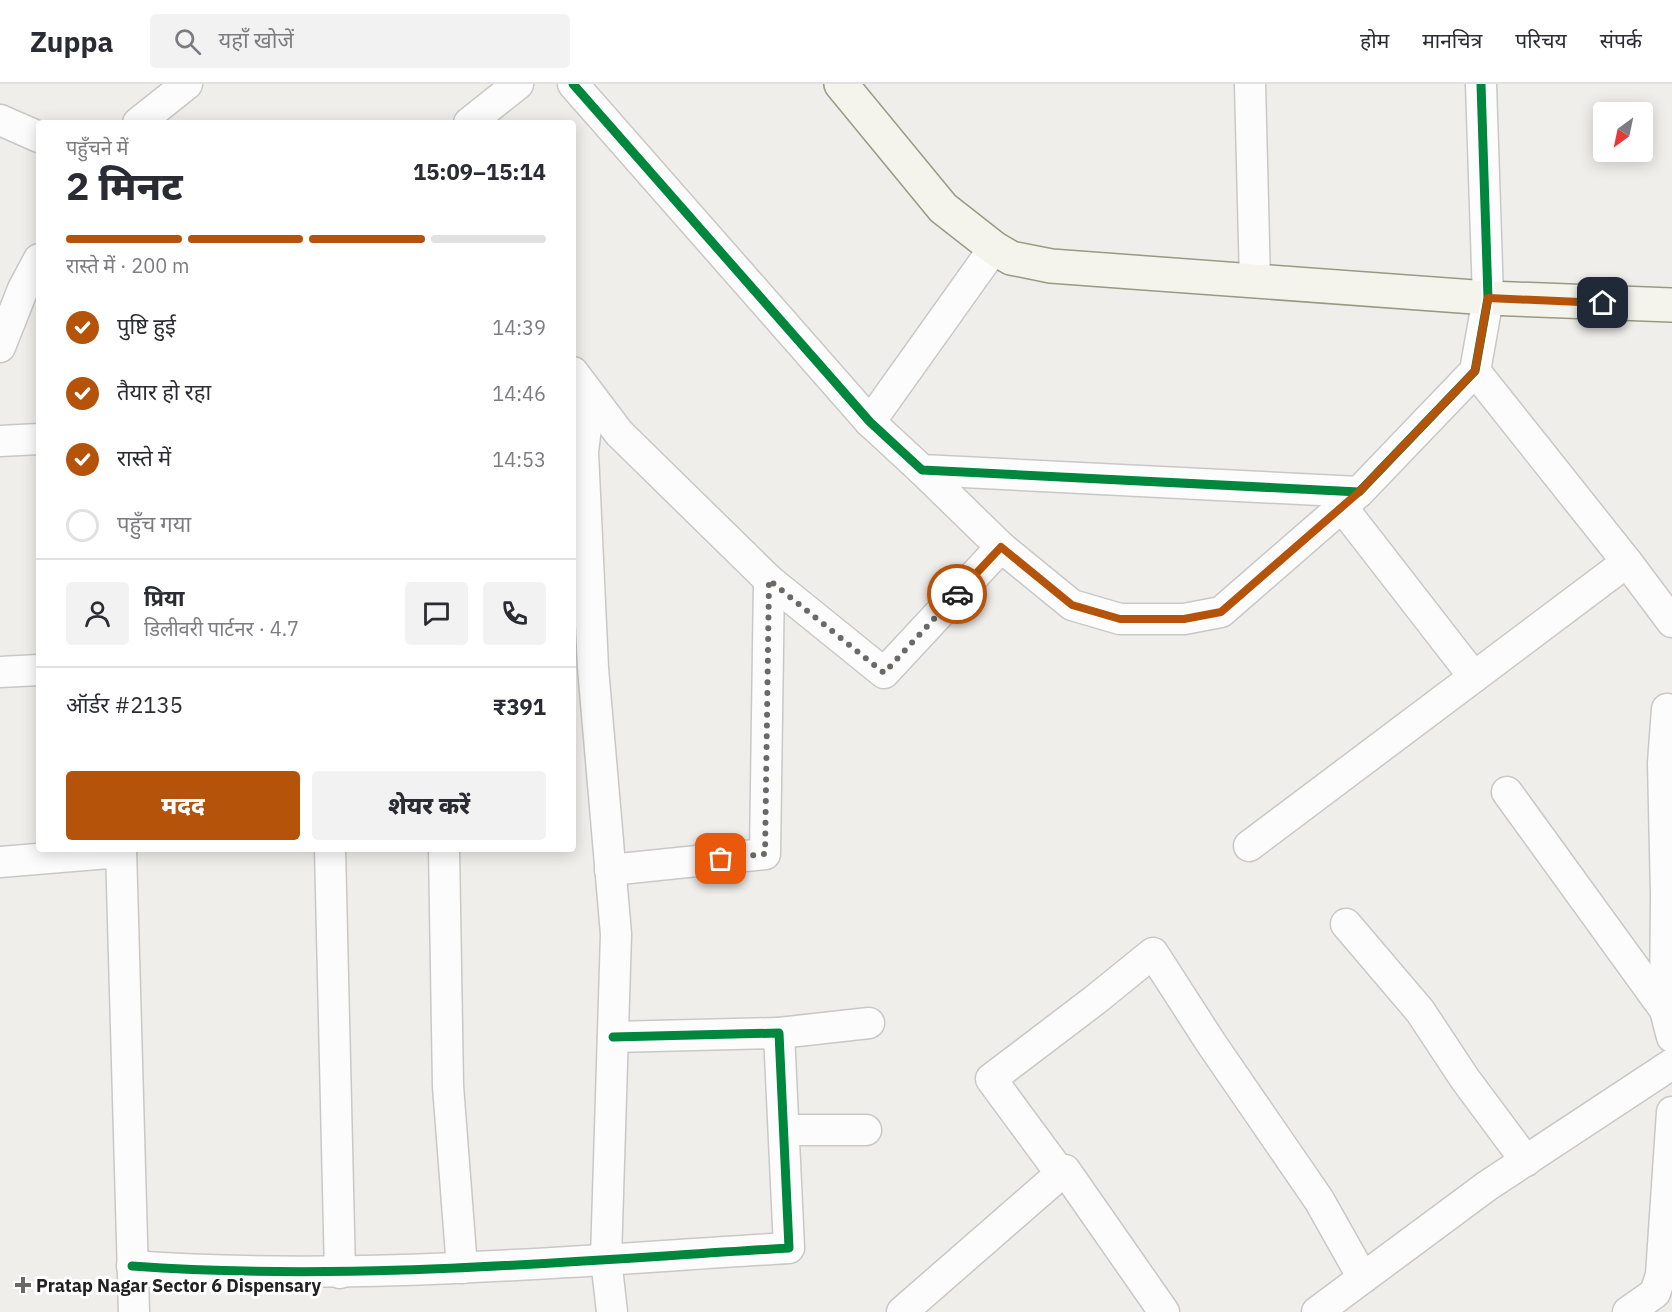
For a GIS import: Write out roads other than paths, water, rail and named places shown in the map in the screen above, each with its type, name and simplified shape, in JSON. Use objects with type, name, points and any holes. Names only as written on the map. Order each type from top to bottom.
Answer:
[{"type":"street","points":[[142,120],[187,84]]},
{"type":"street","points":[[473,120],[518,84]]},
{"type":"street","points":[[573,84],[870,422],[1001,547],[1072,605],[1120,619],[1184,619],[1221,612],[1351,500],[1475,371],[1488,298],[1480,84]]},
{"type":"street","points":[[841,84],[943,208],[994,248],[1011,258],[1051,266],[1488,298],[1672,305]]},
{"type":"street","points":[[1250,84],[1255,281]]},
{"type":"street","points":[[0,120],[36,136]]},
{"type":"street","points":[[870,422],[994,248]]},
{"type":"street","points":[[0,347],[11,289],[36,262]]},
{"type":"street","points":[[1475,371],[1672,622]]},
{"type":"street","points":[[582,383],[619,433],[769,580],[884,673],[1001,547]]},
{"type":"street","points":[[582,383],[583,668],[610,870],[616,934],[606,1259],[612,1312]]},
{"type":"street","points":[[0,441],[36,439]]},
{"type":"street","points":[[922,470],[1351,500]]},
{"type":"street","points":[[1351,500],[1474,677]]},
{"type":"street","points":[[1249,846],[1627,562]]},
{"type":"street","points":[[610,870],[765,854],[769,580]]},
{"type":"street","points":[[0,672],[36,670]]},
{"type":"street","points":[[1667,709],[1663,762],[1669,1023]]},
{"type":"street","points":[[1507,792],[1669,1023]]},
{"type":"street","points":[[0,862],[101,852]]},
{"type":"street","points":[[121,852],[134,1312]]},
{"type":"street","points":[[330,852],[340,1273]]},
{"type":"street","points":[[444,852],[448,1086],[462,1268]]},
{"type":"street","points":[[1346,924],[1420,1011],[1465,1079],[1526,1161]]},
{"type":"street","points":[[1061,1174],[992,1079],[1153,952],[1218,1053],[1319,1200],[1363,1278]]},
{"type":"street","points":[[613,1037],[778,1034],[869,1023]]},
{"type":"street","points":[[132,1266],[340,1273],[789,1248],[778,1034]]},
{"type":"street","points":[[1330,1308],[1363,1278],[1487,1186],[1672,1064]]},
{"type":"street","points":[[1628,1312],[1655,1293],[1661,1275],[1672,1112]]},
{"type":"street","points":[[784,1130],[866,1130]]},
{"type":"street","points":[[902,1312],[1065,1170],[1164,1312]]},
{"type":"place","name":"Pratap Nagar Sector 6 Dispensary","points":[[23,1285]]}]
